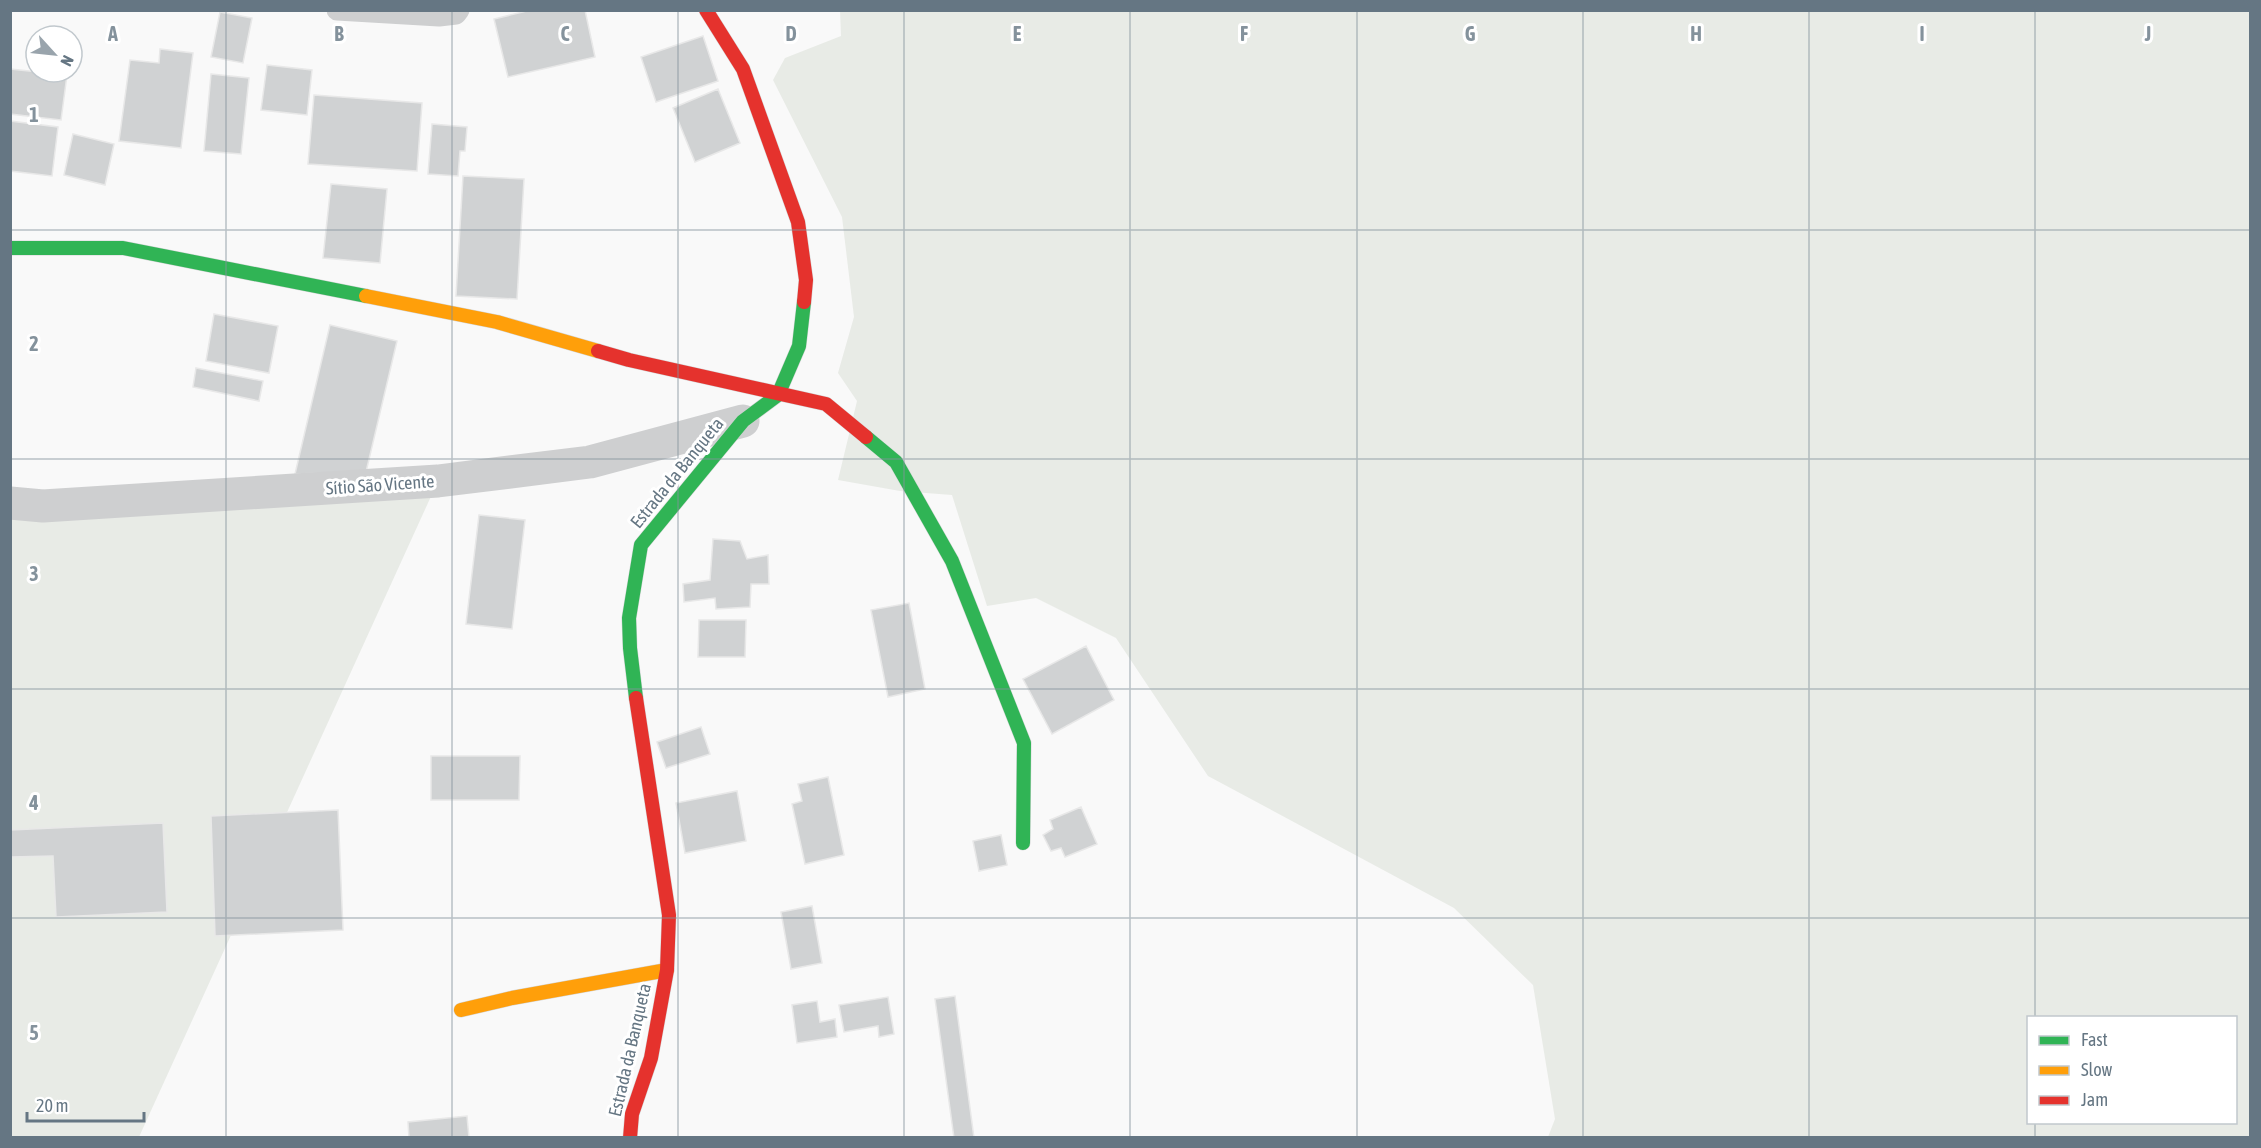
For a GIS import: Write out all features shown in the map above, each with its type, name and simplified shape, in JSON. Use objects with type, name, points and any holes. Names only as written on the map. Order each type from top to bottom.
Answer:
[{"type":"street","points":[[706,10],[743,69],[798,222],[806,280],[799,346],[778,395]]},
{"type":"street","points":[[10,248],[123,248],[135,250],[497,322],[629,360],[825,404],[896,462],[952,561],[1024,743],[1023,843]]},
{"type":"street","name":"Estrada da Banqueta","points":[[630,1137],[632,1114],[651,1058],[667,970],[669,915],[640,732],[630,648],[629,618],[641,545],[743,421],[778,395]]},
{"type":"street","name":"Sítio São Vicente","points":[[10,503],[43,506],[438,481],[590,462],[743,421]]},
{"type":"street","points":[[461,1010],[487,1002],[628,980],[667,970]]},
{"type":"lane","points":[[337,10],[439,16],[456,14],[459,10]]},
{"type":"shaded area","points":[[840,10],[2250,11],[2250,1137],[1548,1137],[1555,1119],[1533,985],[1454,908],[1208,776],[1116,638],[1036,598],[987,606],[952,495],[900,491],[838,480],[857,401],[838,373],[854,317],[842,217],[773,80],[785,58],[841,36]]},
{"type":"shaded area","points":[[438,481],[139,1137],[11,1138],[11,503]]},
{"type":"building","points":[[531,10],[585,10],[595,57],[508,77],[494,19]]},
{"type":"building","points":[[220,12],[252,18],[243,63],[211,57]]},
{"type":"building","points":[[703,36],[718,81],[656,102],[641,57]]},
{"type":"building","points":[[160,49],[193,53],[181,148],[119,141],[130,60],[159,63]]},
{"type":"building","points":[[267,65],[312,70],[307,115],[261,110]]},
{"type":"building","points":[[10,69],[24,70],[24,84],[66,84],[61,120],[10,114]]},
{"type":"building","points":[[211,74],[249,78],[241,154],[204,151]]},
{"type":"building","points":[[718,89],[740,143],[695,162],[673,108]]},
{"type":"building","points":[[314,95],[422,103],[417,171],[308,164]]},
{"type":"building","points":[[10,121],[58,127],[52,176],[10,171]]},
{"type":"building","points":[[432,124],[467,127],[465,151],[460,151],[458,176],[428,174]]},
{"type":"building","points":[[73,134],[114,144],[105,185],[64,175]]},
{"type":"building","points":[[463,176],[524,179],[517,299],[456,296]]},
{"type":"building","points":[[331,184],[387,189],[380,263],[323,258]]},
{"type":"building","points":[[214,314],[278,326],[269,373],[206,361]]},
{"type":"building","points":[[330,325],[397,341],[366,472],[295,474]]},
{"type":"building","points":[[196,368],[263,381],[259,401],[193,387]]},
{"type":"building","points":[[479,515],[525,520],[512,629],[466,624]]},
{"type":"building","points":[[713,539],[740,541],[747,559],[768,555],[769,584],[751,584],[750,607],[716,609],[715,598],[684,602],[683,584],[710,580]]},
{"type":"building","points":[[909,603],[925,689],[888,697],[871,610]]},
{"type":"building","points":[[699,620],[746,620],[745,657],[698,657]]},
{"type":"building","points":[[1086,646],[1114,700],[1052,734],[1023,679]]},
{"type":"building","points":[[701,727],[710,754],[666,768],[657,742]]},
{"type":"building","points":[[431,756],[520,756],[519,800],[431,800]]},
{"type":"building","points":[[828,777],[844,855],[805,864],[792,804],[802,801],[798,784]]},
{"type":"building","points":[[737,791],[746,841],[685,853],[676,803]]},
{"type":"building","points":[[1081,807],[1097,844],[1065,857],[1061,848],[1051,851],[1043,835],[1053,829],[1050,820]]},
{"type":"building","points":[[338,810],[343,930],[215,936],[211,816]]},
{"type":"building","points":[[163,823],[167,912],[56,917],[53,856],[10,857],[10,830]]},
{"type":"building","points":[[1001,835],[1007,865],[979,871],[973,841]]},
{"type":"building","points":[[812,906],[822,963],[791,969],[781,912]]},
{"type":"building","points":[[955,996],[974,1138],[954,1138],[935,999]]},
{"type":"building","points":[[888,997],[894,1034],[879,1037],[878,1026],[844,1032],[839,1005]]},
{"type":"building","points":[[817,1001],[820,1022],[835,1019],[837,1037],[797,1043],[792,1005]]},
{"type":"building","points":[[467,1116],[469,1138],[409,1138],[408,1122]]},
{"type":"traffic: fast","points":[[10,248],[123,248],[366,296]]},
{"type":"traffic: fast","points":[[636,698],[629,618],[641,545],[743,421],[778,395],[799,346],[804,302]]},
{"type":"traffic: fast","points":[[866,437],[896,462],[952,561],[1024,743],[1023,843]]},
{"type":"traffic: slow","points":[[366,296],[497,322],[598,351]]},
{"type":"traffic: slow","points":[[461,1010],[512,998],[667,970]]},
{"type":"traffic: jam","points":[[706,10],[743,69],[798,222],[806,280],[804,302]]},
{"type":"traffic: jam","points":[[598,351],[826,404],[866,437]]},
{"type":"traffic: jam","points":[[630,1138],[632,1114],[651,1058],[667,970],[669,915],[636,698]]}]
